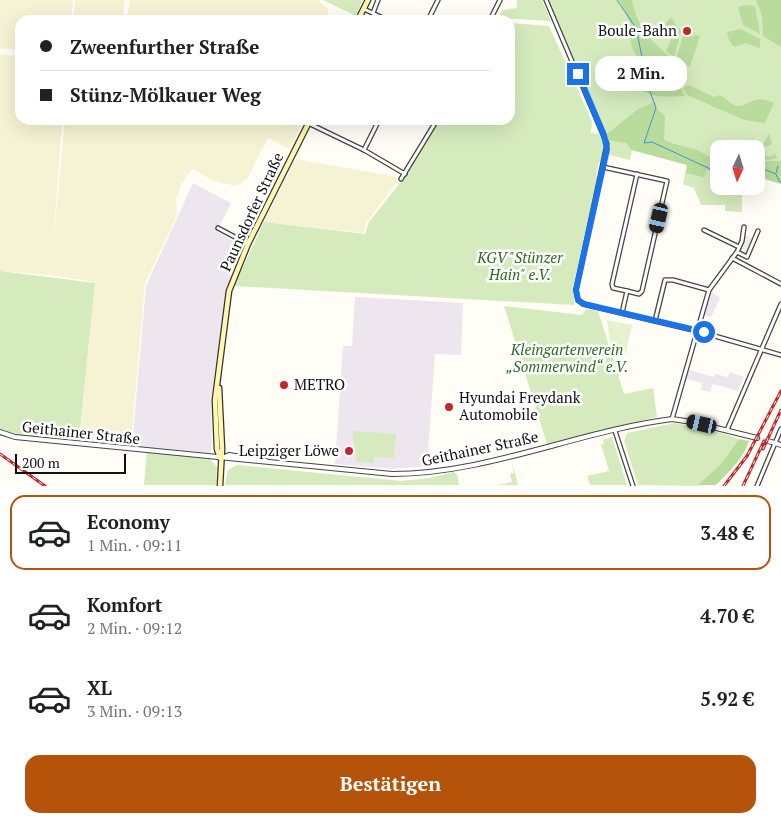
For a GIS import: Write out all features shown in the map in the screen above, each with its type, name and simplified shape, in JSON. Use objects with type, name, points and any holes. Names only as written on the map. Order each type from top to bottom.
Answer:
[{"type":"main road","points":[[360,15],[368,0]]},
{"type":"main road","name":"Paunsdorfer Straße","points":[[220,486],[220,458],[222,449],[218,377],[228,295],[248,244],[308,125]]},
{"type":"street","points":[[373,12],[378,0]]},
{"type":"street","points":[[430,15],[438,0]]},
{"type":"street","points":[[492,15],[500,0]]},
{"type":"street","points":[[546,0],[604,135],[607,149],[576,290],[578,300],[584,304],[697,331],[781,355]]},
{"type":"street","points":[[364,8],[378,15]]},
{"type":"street","points":[[315,125],[405,174]]},
{"type":"street","points":[[364,150],[376,125]]},
{"type":"street","points":[[401,179],[434,125]]},
{"type":"street","points":[[603,167],[637,174],[667,181],[641,293],[613,288],[612,284],[637,174]]},
{"type":"street","points":[[744,226],[737,252],[709,290],[672,419],[757,438]]},
{"type":"street","points":[[218,228],[248,244]]},
{"type":"street","points":[[704,230],[739,247]]},
{"type":"street","points":[[737,252],[748,257],[758,231]]},
{"type":"street","points":[[732,258],[781,284]]},
{"type":"street","points":[[655,321],[665,280],[673,280],[709,290]]},
{"type":"street","points":[[622,313],[627,291]]},
{"type":"street","points":[[727,430],[781,304]]},
{"type":"street","name":"Geithainer Straße","points":[[0,432],[15,437],[220,458],[229,455],[256,458],[270,462],[375,474],[417,473],[458,467],[672,419]]},
{"type":"street","points":[[757,486],[781,429]]},
{"type":"street","points":[[616,431],[633,486]]},
{"type":"street","points":[[768,442],[781,445]]},
{"type":"shaded area","points":[[0,0],[73,0],[72,15],[15,15],[15,50],[0,48]]},
{"type":"shaded area","points":[[75,0],[125,0],[123,15],[74,15]]},
{"type":"shaded area","points":[[130,0],[318,0],[328,9],[327,15],[128,15]]},
{"type":"shaded area","points":[[0,55],[15,56],[15,125],[62,125],[53,245],[65,125],[301,125],[289,149],[268,138],[247,179],[236,186],[214,181],[192,169],[181,185],[176,200],[177,215],[145,284],[131,442],[80,437],[95,282],[50,275],[0,271]]},
{"type":"shaded area","points":[[296,159],[397,177],[396,183],[367,222],[363,233],[264,222]]},
{"type":"shaded area","points":[[193,183],[231,203],[217,231],[239,245],[240,250],[225,295],[211,400],[212,446],[210,453],[132,446],[146,286]]},
{"type":"shaded area","points":[[743,235],[755,239],[747,257],[737,252]]},
{"type":"shaded area","points":[[711,291],[720,298],[711,317],[704,314]]},
{"type":"shaded area","points":[[355,297],[463,303],[461,355],[435,354],[427,466],[392,469],[335,464],[343,346],[352,346]]},
{"type":"shaded area","points":[[689,370],[714,377],[715,374],[728,377],[730,372],[744,377],[738,391],[713,384],[710,392],[701,390],[702,383],[686,379]]},
{"type":"green space","points":[[323,0],[362,1],[356,15]]},
{"type":"green space","points":[[517,0],[542,0],[551,21],[515,19],[515,15],[500,15],[502,10],[517,8]]},
{"type":"green space","points":[[547,0],[781,0],[781,184],[765,179],[765,140],[710,140],[710,195],[742,195],[742,212],[725,211],[725,205],[701,205],[694,188],[683,184],[687,165],[632,150],[630,160],[609,155],[610,145],[607,134]]},
{"type":"green space","points":[[619,0],[632,0],[634,10],[642,27],[659,48],[674,60],[678,82],[685,96],[652,95],[639,88],[634,81],[633,72],[637,56],[631,42],[632,26]]},
{"type":"green space","points":[[756,0],[781,0],[781,47],[763,36],[762,16]]},
{"type":"green space","points":[[745,5],[755,6],[760,34],[743,25],[738,7]]},
{"type":"green space","points":[[671,17],[681,32],[674,57],[666,51],[671,39],[665,24]]},
{"type":"green space","name":"KGV \"Stünzer Hain\" e.V.","points":[[515,23],[549,26],[592,121],[591,133],[602,134],[604,152],[602,161],[599,163],[596,177],[598,178],[574,289],[574,305],[234,286],[264,222],[365,234],[369,222],[407,174],[435,125],[515,125]]},
{"type":"green space","points":[[741,29],[760,39],[760,48],[746,43],[734,47],[729,40],[727,32]]},
{"type":"green space","points":[[684,33],[693,37],[695,35],[700,36],[690,67],[676,59]]},
{"type":"green space","points":[[689,85],[714,97],[720,95],[734,105],[739,106],[761,99],[774,103],[765,123],[744,120],[687,95],[683,88]]},
{"type":"green space","points":[[655,102],[657,109],[665,116],[664,139],[696,150],[710,157],[710,171],[706,170],[704,177],[686,173],[687,165],[632,150],[626,143],[608,140],[607,134],[638,109]]},
{"type":"green space","points":[[769,133],[772,144],[765,147],[765,141]]},
{"type":"green space","points":[[765,147],[766,156],[769,157],[775,154],[777,158],[765,160]]},
{"type":"green space","points":[[765,161],[781,161],[781,184],[765,179]]},
{"type":"green space","points":[[0,271],[95,283],[79,441],[9,434],[0,429]]},
{"type":"green space","name":"Kleingartenverein „Sommerwind“ e.V.","points":[[504,306],[582,315],[586,309],[598,311],[624,394],[653,388],[657,417],[547,444]]},
{"type":"green space","points":[[607,320],[632,325],[626,353],[611,350]]},
{"type":"green space","points":[[675,423],[722,433],[739,439],[720,465],[698,486],[638,485],[624,441],[627,433]]},
{"type":"green space","points":[[352,431],[396,434],[394,458],[374,457],[374,463],[357,462]]},
{"type":"green space","points":[[612,437],[627,485],[590,485],[587,476],[609,471],[601,444],[604,444],[603,440]]},
{"type":"green space","points":[[739,439],[749,441],[740,459],[716,485],[698,485],[720,465]]},
{"type":"green space","points":[[147,452],[210,459],[217,467],[216,485],[144,485]]},
{"type":"green space","points":[[511,459],[518,485],[498,485],[512,482],[510,474],[514,473]]},
{"type":"green space","points":[[237,465],[401,481],[430,478],[454,472],[457,474],[459,485],[225,485],[228,470]]},
{"type":"waterway","points":[[617,0],[636,28],[648,86],[656,108],[644,143],[652,142],[710,169]]},
{"type":"waterway","points":[[776,173],[778,166]]},
{"type":"waterway","points":[[765,170],[776,174],[781,182]]},
{"type":"tunnel","points":[[757,438],[768,441]]},
{"type":"railway","points":[[724,486],[747,456],[781,391]]},
{"type":"railway","points":[[763,449],[781,410]]},
{"type":"railway","points":[[743,486],[764,441]]},
{"type":"railway","points":[[0,454],[45,486]]},
{"type":"place","name":"Boule-Bahn","points":[[687,31]]},
{"type":"place","name":"METRO","points":[[284,385]]},
{"type":"place","name":"Hyundai Freydank Automobile","points":[[449,407]]},
{"type":"place","name":"Leipziger Löwe","points":[[349,451]]},
{"type":"route","points":[[578,74],[604,135],[607,149],[576,290],[578,300],[584,304],[704,332]]}]
